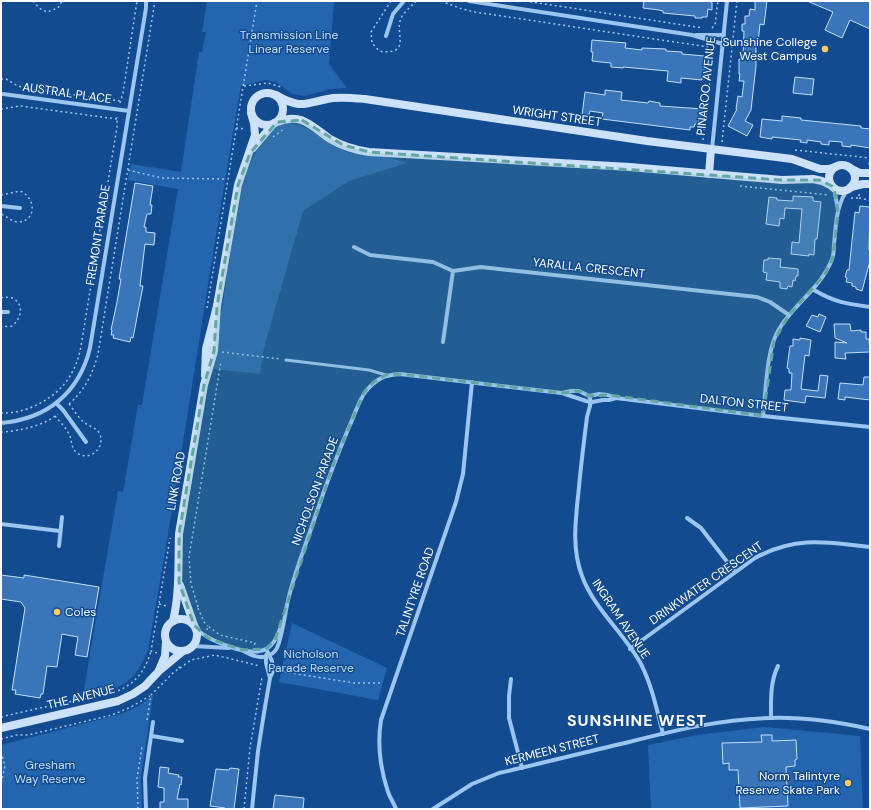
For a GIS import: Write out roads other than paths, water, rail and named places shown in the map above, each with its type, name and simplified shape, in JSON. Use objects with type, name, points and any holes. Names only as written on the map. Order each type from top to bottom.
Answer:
[{"type":"street","name":"FREMONT PARADE","points":[[1,423],[24,420],[57,404],[70,390],[87,361],[146,1]]},
{"type":"street","points":[[386,36],[393,14],[404,1]]},
{"type":"street","points":[[469,1],[692,35],[723,44]]},
{"type":"street","name":"PINAROO AVENUE","points":[[709,174],[727,1]]},
{"type":"street","points":[[692,35],[724,35]]},
{"type":"street","points":[[276,122],[282,116],[283,108],[281,101],[276,95],[267,92],[256,96],[252,104],[252,113],[254,118],[261,123],[266,125],[292,118],[302,120],[311,124],[330,139],[355,150],[630,167],[782,180],[813,179],[822,181],[841,190],[867,184]]},
{"type":"street","name":"AUSTRAL PLACE","points":[[2,94],[129,112]]},
{"type":"street","name":"WRIGHT STREET","points":[[276,95],[288,102],[302,104],[310,104],[328,99],[365,99],[647,142],[712,145],[794,160],[820,169],[835,167]]},
{"type":"street","name":"LINK ROAD","points":[[250,153],[255,129],[252,113]]},
{"type":"street","name":"LINK ROAD","points":[[173,621],[179,582],[179,534],[204,385],[206,350],[217,306],[238,185],[243,166],[250,153],[266,132],[276,122]]},
{"type":"street","points":[[838,212],[836,196],[829,178],[831,171],[835,167],[841,165],[850,167],[856,171],[867,173]]},
{"type":"street","points":[[763,416],[772,347],[779,330],[789,315],[814,290],[825,274],[833,257],[838,212],[843,196],[854,183],[855,177],[850,167]]},
{"type":"street","points":[[1,206],[20,208]]},
{"type":"street","points":[[354,247],[370,255],[433,262],[454,271],[443,342]]},
{"type":"street","name":"YARALLA CRESCENT","points":[[454,271],[481,267],[742,295],[757,297],[770,302],[789,315]]},
{"type":"street","points":[[814,290],[834,301],[870,307]]},
{"type":"street","name":"LINK ROAD","points":[[204,385],[214,350],[217,306]]},
{"type":"street","points":[[1,312],[8,312]]},
{"type":"street","name":"DALTON STREET","points":[[386,375],[400,374],[562,393],[588,402],[616,398]]},
{"type":"street","name":"NICHOLSON PARADE","points":[[268,656],[277,649],[280,644],[282,625],[289,595],[334,463],[364,392],[374,382],[386,375]]},
{"type":"street","name":"TALINTYRE ROAD","points":[[401,809],[395,807],[382,773],[378,738],[381,720],[456,502],[463,474],[472,382]]},
{"type":"street","name":"DALTON STREET","points":[[562,393],[579,391],[589,396],[599,394],[616,398],[763,416],[870,427]]},
{"type":"street","name":"INGRAM AVENUE","points":[[589,396],[575,526],[577,561],[582,577],[591,594],[641,664],[650,684],[663,734]]},
{"type":"street","points":[[57,404],[86,442]]},
{"type":"street","points":[[59,546],[62,517]]},
{"type":"street","points":[[687,518],[701,528],[735,572]]},
{"type":"street","points":[[1,524],[60,531]]},
{"type":"street","name":"DRINKWATER CRESCENT","points":[[630,649],[735,572],[770,549],[792,543],[811,541],[870,547]]},
{"type":"street","name":"LINK ROAD","points":[[179,582],[195,627]]},
{"type":"street","points":[[233,648],[194,646],[182,652],[172,649],[166,642],[166,628],[173,621],[184,619],[208,638],[233,648],[258,651],[266,649],[273,667],[258,750],[252,809]]},
{"type":"street","name":"NICHOLSON PARADE","points":[[266,649],[275,640],[282,625]]},
{"type":"street","points":[[194,646],[196,641],[195,627]]},
{"type":"street","name":"THE AVENUE","points":[[159,671],[165,656],[166,642]]},
{"type":"street","points":[[242,650],[252,656],[268,656]]},
{"type":"street","name":"THE AVENUE","points":[[1,728],[118,701],[145,686],[159,671],[182,652]]},
{"type":"street","points":[[771,718],[772,682],[773,675],[778,666]]},
{"type":"street","points":[[511,679],[508,696],[509,718],[522,768]]},
{"type":"street","name":"KERMEEN STREET","points":[[434,808],[472,784],[499,773],[702,724],[771,718],[809,719],[848,724],[870,729]]},
{"type":"street","points":[[146,809],[145,778],[153,722]]},
{"type":"street","points":[[152,736],[182,741]]},
{"type":"lane","points":[[286,360],[369,370],[386,375]]},
{"type":"place","name":"Sunshine College West Campus","points":[[825,49]]},
{"type":"place","name":"Coles","points":[[57,612]]},
{"type":"place","name":"Norm Talintyre Reserve Skate Park","points":[[848,783]]},
{"type":"district","name":"SUNSHINE WEST","points":[[637,720]]},
{"type":"park label","name":"Transmission Line Linear Reserve","points":[[289,42]]},
{"type":"park label","name":"Nicholson Parade Reserve","points":[[311,661]]},
{"type":"park label","name":"Gresham Way Reserve","points":[[50,772]]}]
